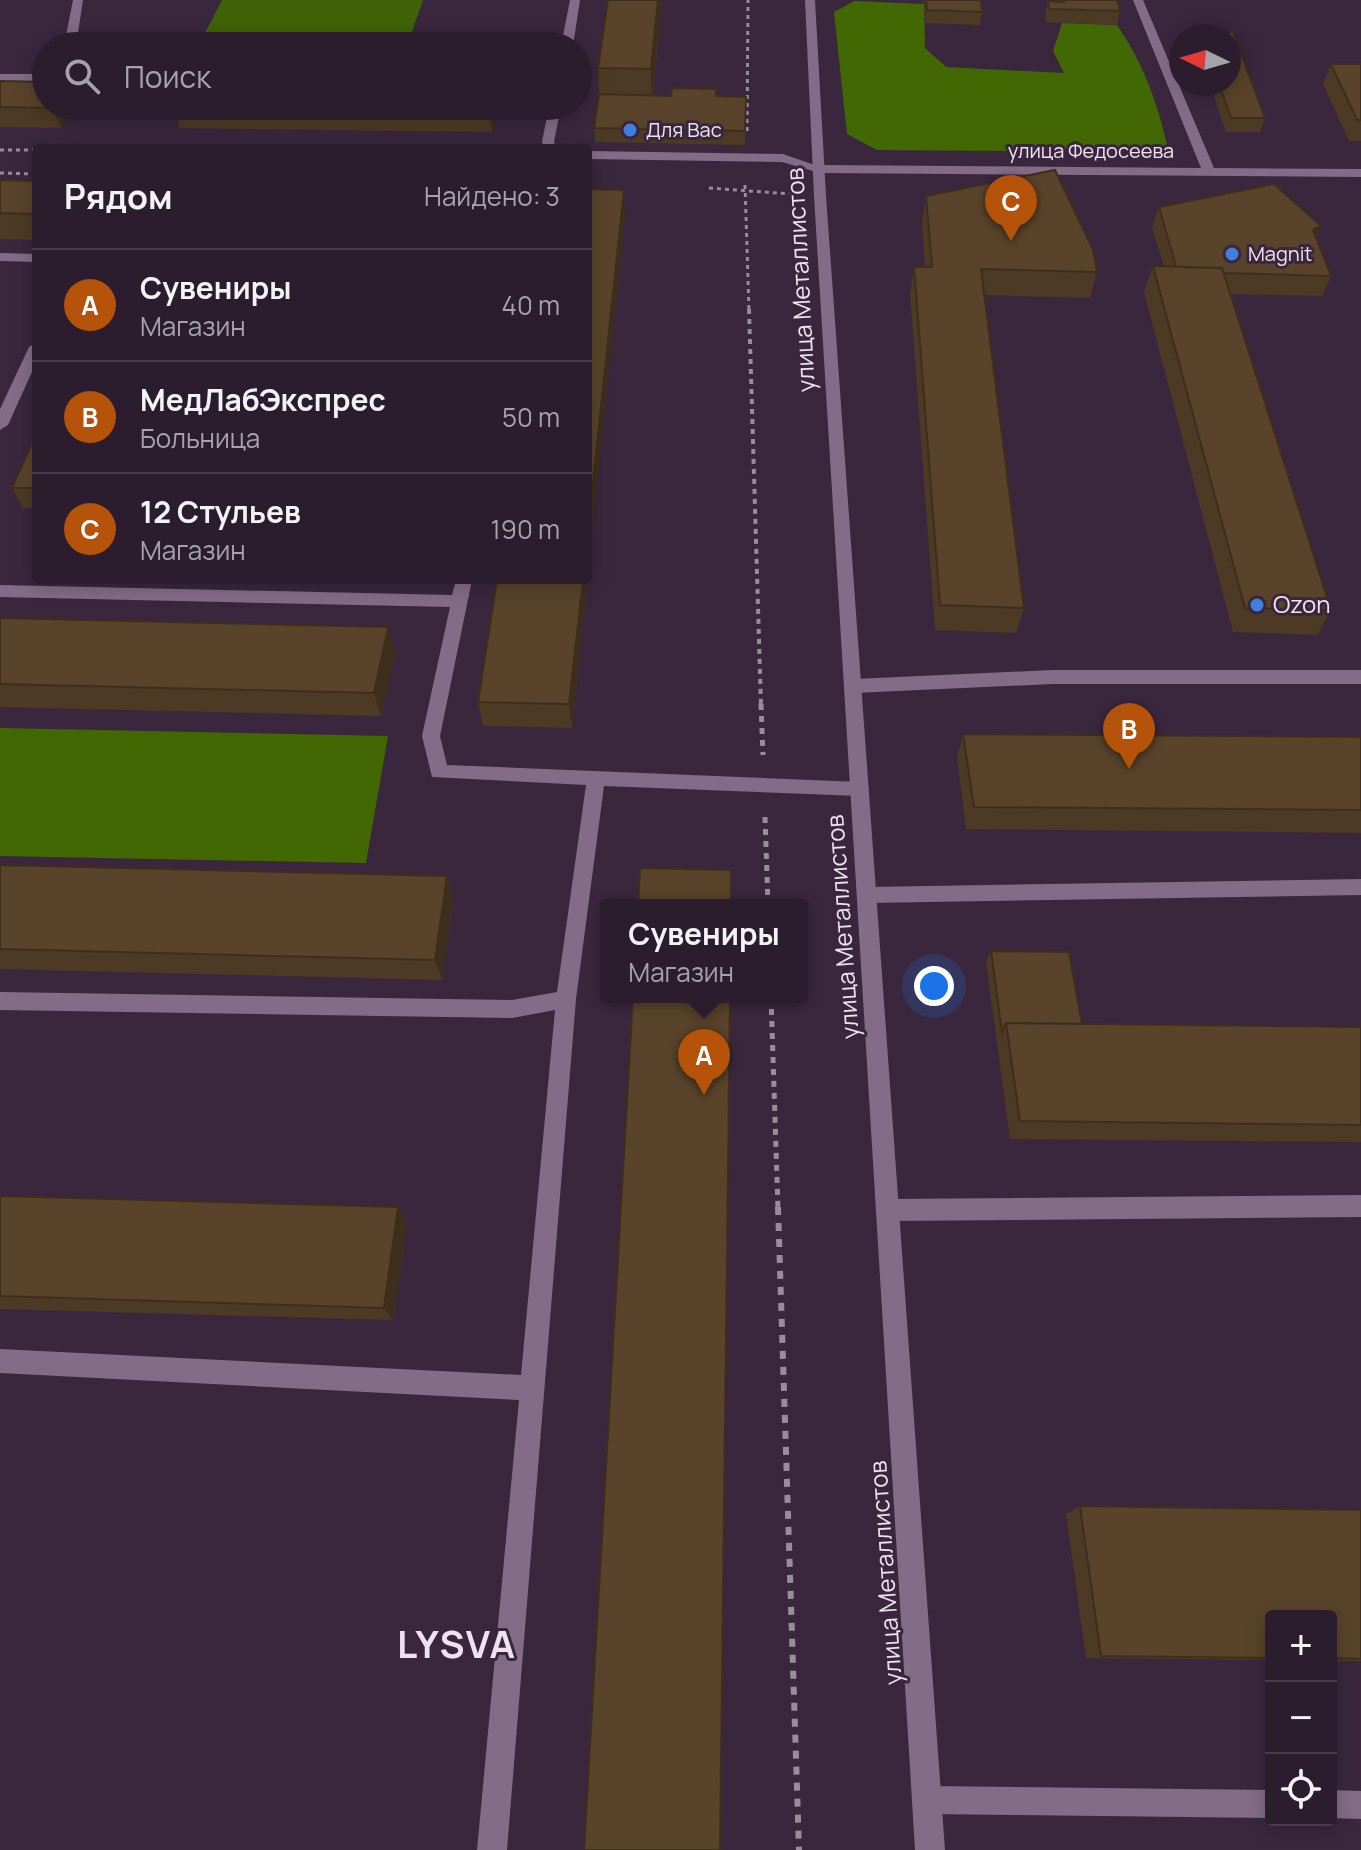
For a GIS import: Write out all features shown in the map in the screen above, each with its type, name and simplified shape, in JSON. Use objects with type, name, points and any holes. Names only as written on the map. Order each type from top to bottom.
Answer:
[{"type":"street","points":[[72,32],[78,0]]},
{"type":"street","points":[[569,32],[575,0]]},
{"type":"street","name":"улица Металлистов","points":[[810,0],[820,196],[930,1850]]},
{"type":"street","points":[[1138,0],[1209,172]]},
{"type":"street","points":[[0,78],[32,78]]},
{"type":"street","points":[[549,144],[552,120]]},
{"type":"street","name":"улица Федосеева","points":[[592,155],[783,158],[820,169],[1361,173]]},
{"type":"street","points":[[0,257],[32,258]]},
{"type":"street","points":[[0,425],[32,356]]},
{"type":"street","points":[[463,584],[431,736],[439,772],[860,789]]},
{"type":"street","points":[[0,591],[459,601]]},
{"type":"street","points":[[854,686],[1052,677],[1361,677]]},
{"type":"street","points":[[492,1850],[566,999],[596,778]]},
{"type":"street","points":[[868,895],[1361,887]]},
{"type":"street","points":[[0,1001],[512,1009],[566,999]]},
{"type":"street","points":[[888,1210],[1361,1206]]},
{"type":"street","points":[[0,1361],[532,1388]]},
{"type":"street","points":[[927,1800],[1265,1804]]},
{"type":"street","points":[[1337,1804],[1361,1805]]},
{"type":"path","points":[[748,0],[744,189],[768,899]]},
{"type":"path","points":[[0,150],[32,150]]},
{"type":"path","points":[[0,173],[32,174]]},
{"type":"path","points":[[697,188],[820,196]]},
{"type":"path","points":[[771,1003],[799,1850]]},
{"type":"green space","points":[[222,0],[423,0],[412,32],[206,32]]},
{"type":"green space","points":[[854,1],[924,4],[925,48],[946,67],[1064,73],[1053,51],[1062,23],[1117,25],[1148,83],[1167,145],[1141,152],[877,150],[847,134],[834,12]]},
{"type":"green space","points":[[0,728],[388,736],[366,863],[0,856]]},
{"type":"building","points":[[608,0],[658,0],[651,69],[598,68]]},
{"type":"building","points":[[926,0],[981,0],[982,12],[927,10]]},
{"type":"building","points":[[1117,0],[1120,11],[1049,9],[1048,1]]},
{"type":"building","points":[[1241,54],[1265,118],[1231,118],[1223,96],[1241,96]]},
{"type":"building","points":[[1331,64],[1361,64],[1361,120],[1357,120]]},
{"type":"building","points":[[0,81],[32,82],[32,108],[0,107]]},
{"type":"building","points":[[672,88],[716,89],[716,96],[746,97],[745,131],[594,128],[599,94],[671,96]]},
{"type":"building","points":[[1055,170],[1093,250],[1097,272],[981,269],[1024,608],[940,605],[914,267],[932,267],[926,196]]},
{"type":"building","points":[[0,180],[32,181],[32,214],[0,213]]},
{"type":"building","points":[[1274,184],[1321,226],[1313,230],[1331,276],[1224,273],[1222,268],[1176,267],[1159,207]]},
{"type":"building","points":[[592,189],[624,190],[592,491]]},
{"type":"building","points":[[1153,266],[1222,268],[1331,610],[1245,608]]},
{"type":"building","points":[[32,443],[32,488],[12,488]]},
{"type":"building","points":[[496,584],[583,584],[569,704],[478,702]]},
{"type":"building","points":[[0,618],[388,627],[374,693],[0,684]]},
{"type":"building","points":[[963,734],[1361,737],[1361,810],[974,807]]},
{"type":"building","points":[[0,865],[447,876],[435,960],[0,949]]},
{"type":"building","points":[[640,868],[731,870],[731,899],[638,899]]},
{"type":"building","points":[[991,951],[1069,952],[1082,1024],[1006,1023],[1002,1032]]},
{"type":"building","points":[[633,1003],[730,1003],[720,1850],[584,1850]]},
{"type":"building","points":[[1006,1023],[1361,1027],[1361,1125],[1020,1121]]},
{"type":"building","points":[[0,1196],[398,1207],[384,1308],[0,1296]]},
{"type":"building","points":[[1080,1506],[1361,1510],[1361,1659],[1337,1658],[1337,1610],[1265,1610],[1265,1658],[1101,1656]]},
{"type":"place","name":"Для Вас","points":[[630,130]]},
{"type":"place","name":"12 Стульев","points":[[1011,241]]},
{"type":"place","name":"Magnit","points":[[1232,254]]},
{"type":"place","name":"Ozon","points":[[1257,605]]},
{"type":"place","name":"МедЛабЭкспрес","points":[[1129,769]]},
{"type":"place","name":"Сувениры","points":[[704,1095]]},
{"type":"district","name":"LYSVA","points":[[457,1645]]}]
